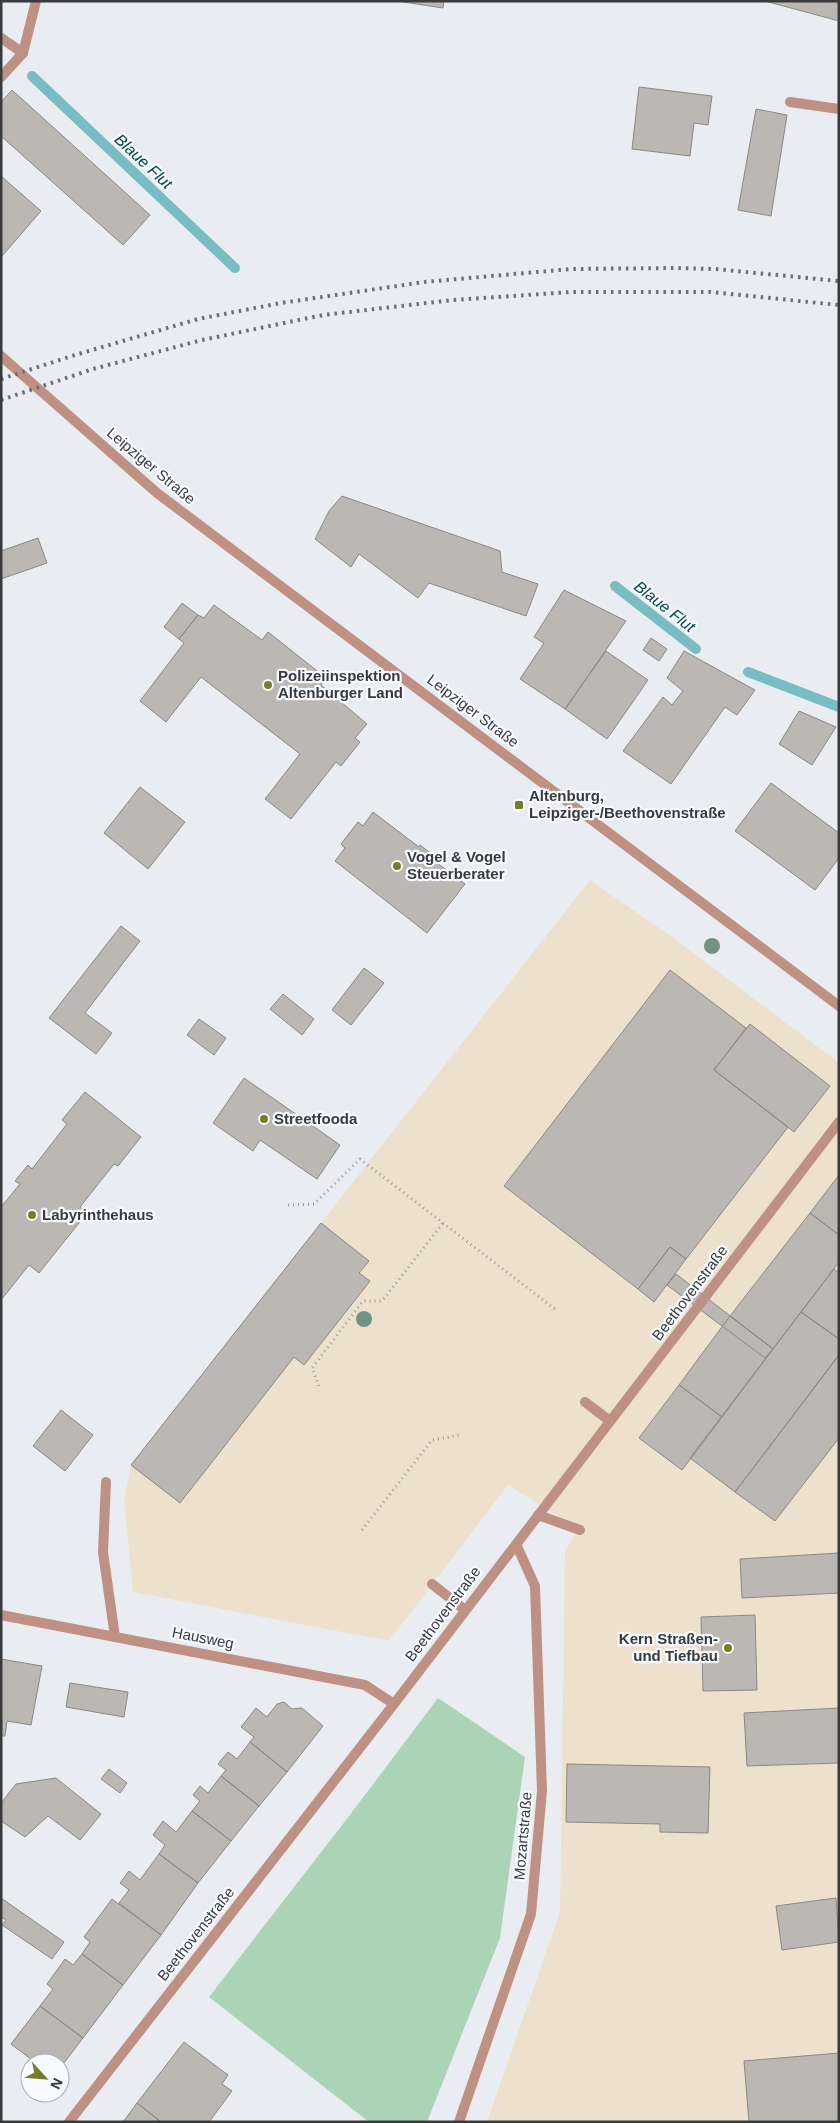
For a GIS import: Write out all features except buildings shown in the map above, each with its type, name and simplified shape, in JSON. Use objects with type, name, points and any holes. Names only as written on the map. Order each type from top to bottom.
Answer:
[{"type":"street","points":[[1,77],[23,53],[36,1]]},
{"type":"street","points":[[1,38],[23,53]]},
{"type":"street","points":[[790,102],[839,109]]},
{"type":"street","name":"Leipziger Straße","points":[[1,356],[158,493],[837,1002]]},
{"type":"street","name":"Beethovenstraße","points":[[69,2122],[394,1704],[839,1122]]},
{"type":"street","points":[[585,1402],[610,1421]]},
{"type":"street","points":[[106,1482],[103,1552],[115,1636]]},
{"type":"street","points":[[538,1515],[580,1530]]},
{"type":"street","name":"Mozartstraße","points":[[459,2122],[531,1914],[542,1791],[535,1586],[516,1544]]},
{"type":"street","points":[[432,1584],[465,1610]]},
{"type":"street","name":"Hausweg","points":[[1,1615],[365,1685],[394,1704]]},
{"type":"path","points":[[288,1204],[314,1204],[360,1159],[556,1310]]},
{"type":"path","points":[[318,1386],[312,1368],[363,1301],[382,1301],[443,1223]]},
{"type":"path","points":[[362,1530],[432,1440],[460,1435]]},
{"type":"shaded area","points":[[590,880],[672,937],[839,1063],[839,2122],[487,2122],[560,1912],[565,1551],[579,1529],[508,1485],[389,1641],[133,1592],[124,1500],[131,1465]]},
{"type":"green space","points":[[438,1698],[525,1757],[500,1938],[427,2122],[369,2122],[209,1997]]},
{"type":"waterway","name":"Blaue Flut","points":[[32,76],[235,268]]},
{"type":"waterway","name":"Blaue Flut","points":[[615,586],[696,649]]},
{"type":"waterway","name":"Blaue Flut","points":[[748,672],[839,707]]},
{"type":"railway","points":[[1,379],[198,319],[281,303],[424,282],[571,269],[676,268],[715,269],[839,281]]},
{"type":"railway","points":[[1,400],[93,369],[202,340],[323,315],[453,300],[571,292],[710,292],[839,305]]},
{"type":"place","name":"Polizeiinspektion Altenburger Land","points":[[268,685]]},
{"type":"place","name":"Altenburg, Leipziger-/Beethovenstraße","points":[[519,805]]},
{"type":"place","name":"Vogel & Vogel Steuerberater","points":[[397,866]]},
{"type":"place","name":"Streetfooda","points":[[264,1119]]},
{"type":"place","name":"Labyrinthehaus","points":[[32,1215]]},
{"type":"place","name":"Kern Straßen- und Tiefbau","points":[[728,1648]]}]
